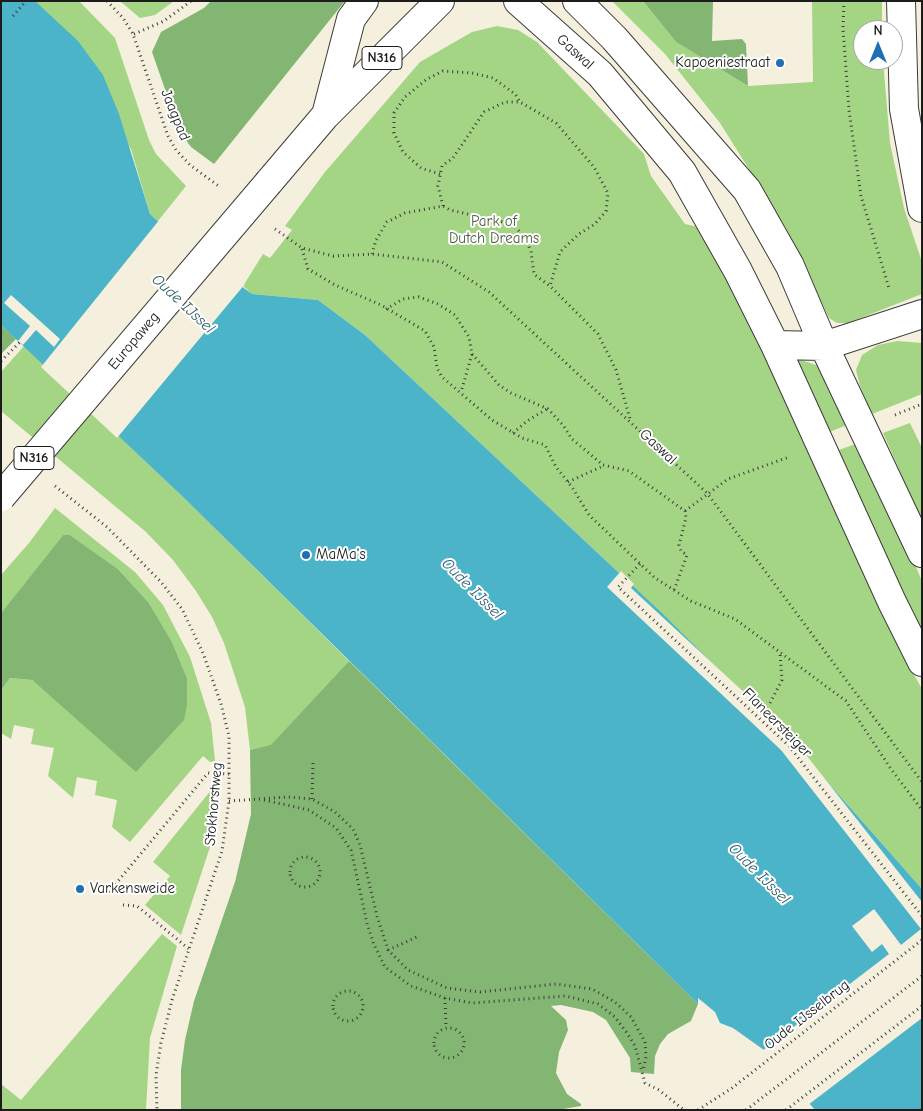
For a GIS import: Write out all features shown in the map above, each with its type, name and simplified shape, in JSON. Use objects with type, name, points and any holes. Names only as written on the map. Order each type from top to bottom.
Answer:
[{"type":"street","name":"Europaweg","points":[[325,116],[351,19],[364,1]]},
{"type":"street","name":"Europaweg","points":[[1,497],[325,116],[440,1]]},
{"type":"street","name":"Gaswal","points":[[518,1],[600,74],[682,172],[738,271],[776,344],[892,602],[922,662]]},
{"type":"street","points":[[577,1],[614,38],[747,190],[790,266],[824,346],[922,553]]},
{"type":"street","points":[[901,1],[904,109],[922,208]]},
{"type":"street","points":[[776,344],[824,346],[922,314]]},
{"type":"path","points":[[13,16],[26,1]]},
{"type":"path","name":"Jaagpad","points":[[108,1],[123,18],[133,34],[168,136],[176,150],[190,165],[222,189]]},
{"type":"path","points":[[133,34],[164,21],[191,1]]},
{"type":"path","points":[[844,1],[849,110],[861,196],[892,294]]},
{"type":"path","points":[[440,174],[421,168],[403,152],[394,133],[394,113],[405,97],[427,79],[443,71],[472,73],[493,78],[515,94],[520,102],[556,123],[594,167],[608,193],[606,211],[595,224],[579,234],[560,252],[550,286]]},
{"type":"path","points":[[443,206],[438,186],[442,166],[453,158],[484,112],[505,102],[520,102]]},
{"type":"path","points":[[372,254],[376,240],[387,222],[405,213],[443,206],[450,210],[512,224],[525,237],[531,252],[534,274],[550,286],[598,334],[616,370],[631,422]]},
{"type":"path","points":[[270,225],[302,248],[308,269],[335,285],[386,308],[425,331],[434,347],[437,368],[442,377],[492,420],[513,433],[545,445],[556,467],[589,515],[655,578],[691,601],[735,619],[846,701],[891,769],[922,810]]},
{"type":"path","name":"Gaswal","points":[[302,248],[333,256],[372,254],[442,262],[489,292],[708,493],[922,782]]},
{"type":"path","points":[[386,308],[403,299],[419,296],[438,304],[455,315],[469,336],[472,354],[461,392]]},
{"type":"path","points":[[1,361],[20,342]]},
{"type":"path","points":[[472,354],[499,385],[511,393],[548,409],[563,425],[572,439],[603,465],[629,471],[685,511],[686,518],[679,545],[681,551],[687,555],[674,590]]},
{"type":"path","points":[[513,433],[526,421],[548,409]]},
{"type":"path","points":[[568,482],[603,465]]},
{"type":"path","points":[[685,511],[708,493]]},
{"type":"path","name":"Stokhorstweg","points":[[107,527],[161,582],[182,609],[204,653],[221,704],[229,736],[229,801],[222,851],[189,949],[161,1043],[156,1075],[157,1110]]},
{"type":"path","name":"Flaneersteiger","points":[[640,564],[618,587],[789,746],[922,916]]},
{"type":"path","points":[[770,703],[782,680],[780,653]]},
{"type":"path","points":[[312,799],[313,763]]},
{"type":"path","points":[[109,892],[208,773],[230,774]]},
{"type":"path","points":[[229,801],[288,797],[312,799],[335,812],[353,829],[360,845],[377,916],[388,950],[408,970],[447,988],[480,992],[556,984],[592,989],[615,1002],[631,1017],[645,1042],[646,1057],[643,1072]]},
{"type":"path","points":[[264,800],[309,810],[336,828],[351,850],[370,930],[385,967],[411,986],[445,998],[472,1003],[566,996],[598,1004],[615,1017],[627,1033],[634,1046],[645,1083],[659,1090],[684,1110]]},
{"type":"path","points":[[302,858],[316,862],[320,872],[318,880],[306,888],[297,885],[290,872],[293,863],[302,858]]},
{"type":"path","points":[[124,905],[138,906],[189,949]]},
{"type":"path","points":[[388,950],[419,936]]},
{"type":"path","name":"Oude IJsselbrug","points":[[698,1110],[732,1088],[922,940]]},
{"type":"path","points":[[747,1109],[922,976]]},
{"type":"path","points":[[344,990],[359,994],[364,1004],[359,1017],[350,1021],[340,1019],[334,1012],[333,1001],[336,996],[344,990]]},
{"type":"path","points":[[445,998],[446,1028]]},
{"type":"path","points":[[786,1110],[922,1006]]},
{"type":"path","points":[[446,1028],[459,1032],[463,1040],[459,1053],[451,1057],[441,1056],[435,1048],[435,1038],[438,1033],[446,1028]]},
{"type":"green space","points":[[31,1],[79,1],[115,38],[149,140],[156,154],[186,186],[158,221],[150,214],[131,149]]},
{"type":"green space","points":[[120,1],[174,1],[155,15],[140,18]]},
{"type":"green space","points":[[211,1],[345,1],[214,164],[191,147],[180,132],[152,52],[161,32],[204,8]]},
{"type":"green space","points":[[612,1],[643,1],[676,42],[748,86],[813,82],[812,1],[882,1],[882,20],[853,20],[853,70],[884,70],[890,143],[904,208],[922,262],[922,294],[848,323],[837,323],[829,318],[786,228],[720,123],[665,54]]},
{"type":"green space","points":[[643,1],[713,1],[712,41],[742,39],[746,44],[748,86],[676,42]]},
{"type":"green space","name":"Park of Dutch Dreams","points":[[497,26],[518,30],[537,42],[644,154],[651,176],[685,224],[703,228],[778,379],[897,644],[922,689],[922,889],[801,752],[615,569],[365,335],[318,300],[252,294],[243,286],[263,254],[270,258],[292,230],[285,226],[325,172],[420,62],[472,32]]},
{"type":"green space","points":[[1,325],[16,339],[1,354]]},
{"type":"green space","points":[[897,341],[922,343],[922,394],[872,414],[860,386],[856,370],[862,355],[878,345]]},
{"type":"green space","points":[[24,346],[183,497],[349,661],[271,746],[250,750],[245,707],[224,643],[212,617],[173,560],[146,532],[1,411],[1,372]]},
{"type":"green space","points":[[792,357],[828,369],[852,423],[827,433]]},
{"type":"green space","points":[[910,423],[922,448],[922,521],[883,433]]},
{"type":"green space","points":[[861,442],[922,581],[922,635],[836,451]]},
{"type":"green space","points":[[55,508],[135,572],[163,605],[190,657],[211,723],[215,761],[210,762],[203,756],[130,842],[112,827],[117,800],[95,795],[97,781],[77,777],[73,798],[48,776],[54,748],[31,744],[34,729],[14,725],[11,739],[1,733],[1,690],[10,678],[32,680],[136,771],[187,678],[172,642],[149,603],[118,569],[70,535],[63,535],[1,613],[1,575],[29,543]]},
{"type":"green space","points":[[63,535],[70,535],[118,569],[149,603],[172,642],[187,678],[187,705],[184,720],[136,772],[32,680],[10,678],[1,690],[1,613]]},
{"type":"green space","points":[[349,661],[698,1004],[691,1021],[668,1034],[660,1044],[655,1056],[654,1074],[631,1072],[630,1058],[606,1020],[593,1012],[561,1005],[551,1006],[566,1020],[568,1030],[559,1052],[556,1073],[567,1094],[581,1104],[581,1106],[557,1110],[181,1110],[181,1070],[185,1040],[194,1001],[235,882],[251,814],[250,750],[271,745]]},
{"type":"green space","points":[[216,784],[211,844],[181,935],[145,905],[170,876],[153,862]]},
{"type":"green space","points":[[162,934],[177,946],[150,1038],[146,1110],[1,1110],[1,1084],[21,1100]]},
{"type":"water","name":"Oude IJssel","points":[[1,1],[35,1],[78,41],[103,75],[119,114],[150,214],[181,242],[252,294],[318,300],[365,335],[664,615],[801,752],[922,889],[922,1110],[815,1110],[764,1050],[733,1028],[720,1023],[715,1012],[698,998],[698,1004],[183,497],[1,325]]},
{"type":"pier","points":[[160,219],[183,240],[245,284],[117,438],[41,367]]},
{"type":"pier","points":[[11,295],[60,339],[54,347],[36,330],[23,345],[18,341],[30,326],[4,303]]},
{"type":"pier","points":[[621,571],[634,584],[631,588],[748,696],[803,751],[922,902],[922,1018],[808,1105],[762,1051],[889,954],[882,944],[872,952],[852,926],[874,909],[901,945],[921,929],[781,750],[607,587]]},
{"type":"place","name":"Kapoeniestraat","points":[[780,63]]},
{"type":"place","name":"MaMa's","points":[[306,555]]},
{"type":"place","name":"Varkensweide","points":[[80,889]]}]
